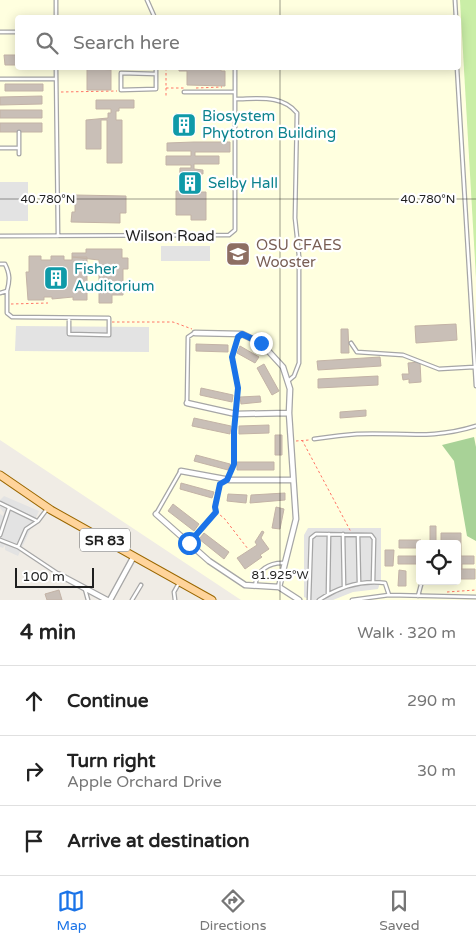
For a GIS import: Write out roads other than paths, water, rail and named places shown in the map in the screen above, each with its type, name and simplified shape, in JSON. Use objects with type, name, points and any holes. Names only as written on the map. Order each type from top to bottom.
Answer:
[{"type":"main road","name":"SR 83","points":[[1,479],[48,508],[212,600]]},
{"type":"street","points":[[195,332],[242,334],[261,343],[283,366],[288,381],[290,389],[289,412],[292,480],[296,519],[279,587]]},
{"type":"street","points":[[187,403],[236,414],[289,412]]},
{"type":"street","points":[[181,471],[227,480],[292,480]]},
{"type":"street","points":[[156,514],[209,561],[244,585],[279,587],[299,600]]},
{"type":"street","points":[[60,575],[109,600],[134,556]]},
{"type":"lane","points":[[56,0],[56,15]]},
{"type":"lane","points":[[147,0],[154,15]]},
{"type":"lane","points":[[455,0],[456,15]]},
{"type":"lane","points":[[0,32],[15,32]]},
{"type":"lane","points":[[56,70],[58,236]]},
{"type":"lane","points":[[156,70],[156,74],[156,89],[121,90],[121,73],[156,74]]},
{"type":"lane","name":"Wilson Road","points":[[0,236],[229,235],[235,230],[235,70]]},
{"type":"lane","points":[[457,70],[476,386]]},
{"type":"lane","points":[[0,79],[56,78]]},
{"type":"lane","points":[[184,92],[235,92]]},
{"type":"lane","points":[[235,99],[282,100],[297,113],[295,218],[299,256],[299,363],[294,376],[288,381]]},
{"type":"lane","points":[[19,132],[19,154]]},
{"type":"lane","points":[[0,148],[19,148]]},
{"type":"lane","points":[[0,264],[4,264],[9,272],[7,313],[12,317],[109,318],[109,335],[69,334],[69,318]]},
{"type":"lane","points":[[0,293],[7,291]]},
{"type":"lane","points":[[187,403],[188,337],[195,332]]},
{"type":"lane","points":[[351,343],[357,352],[403,355],[439,369],[474,367]]},
{"type":"lane","points":[[314,439],[356,434],[430,436],[458,432],[476,426]]},
{"type":"lane","points":[[156,514],[181,471]]},
{"type":"lane","points":[[0,503],[38,521]]},
{"type":"lane","points":[[0,535],[9,508]]},
{"type":"lane","points":[[18,547],[26,529],[38,521],[48,508]]},
{"type":"lane","points":[[309,600],[311,538],[316,534],[371,535],[374,539],[373,582]]},
{"type":"lane","points":[[328,594],[329,534]]},
{"type":"lane","points":[[343,534],[344,587]]},
{"type":"lane","points":[[358,535],[359,583]]},
{"type":"lane","points":[[0,540],[18,547],[60,575]]},
{"type":"lane","points":[[255,586],[256,578],[262,570],[274,564],[285,563]]},
{"type":"lane","points":[[175,600],[174,592],[180,582]]},
{"type":"lane","points":[[319,600],[344,587],[359,583],[385,583],[389,595]]},
{"type":"lane","points":[[132,600],[141,585]]},
{"type":"lane","points":[[418,596],[421,585]]},
{"type":"lane","points":[[85,588],[88,600]]},
{"type":"lane","points":[[352,600],[389,595],[476,597]]},
{"type":"place","name":"Biosystem Phytotron Building","points":[[184,125]]},
{"type":"place","name":"Selby Hall","points":[[190,183]]},
{"type":"place","name":"OSU CFAES Wooster","points":[[238,254]]},
{"type":"place","name":"Fisher Auditorium","points":[[56,278]]}]
